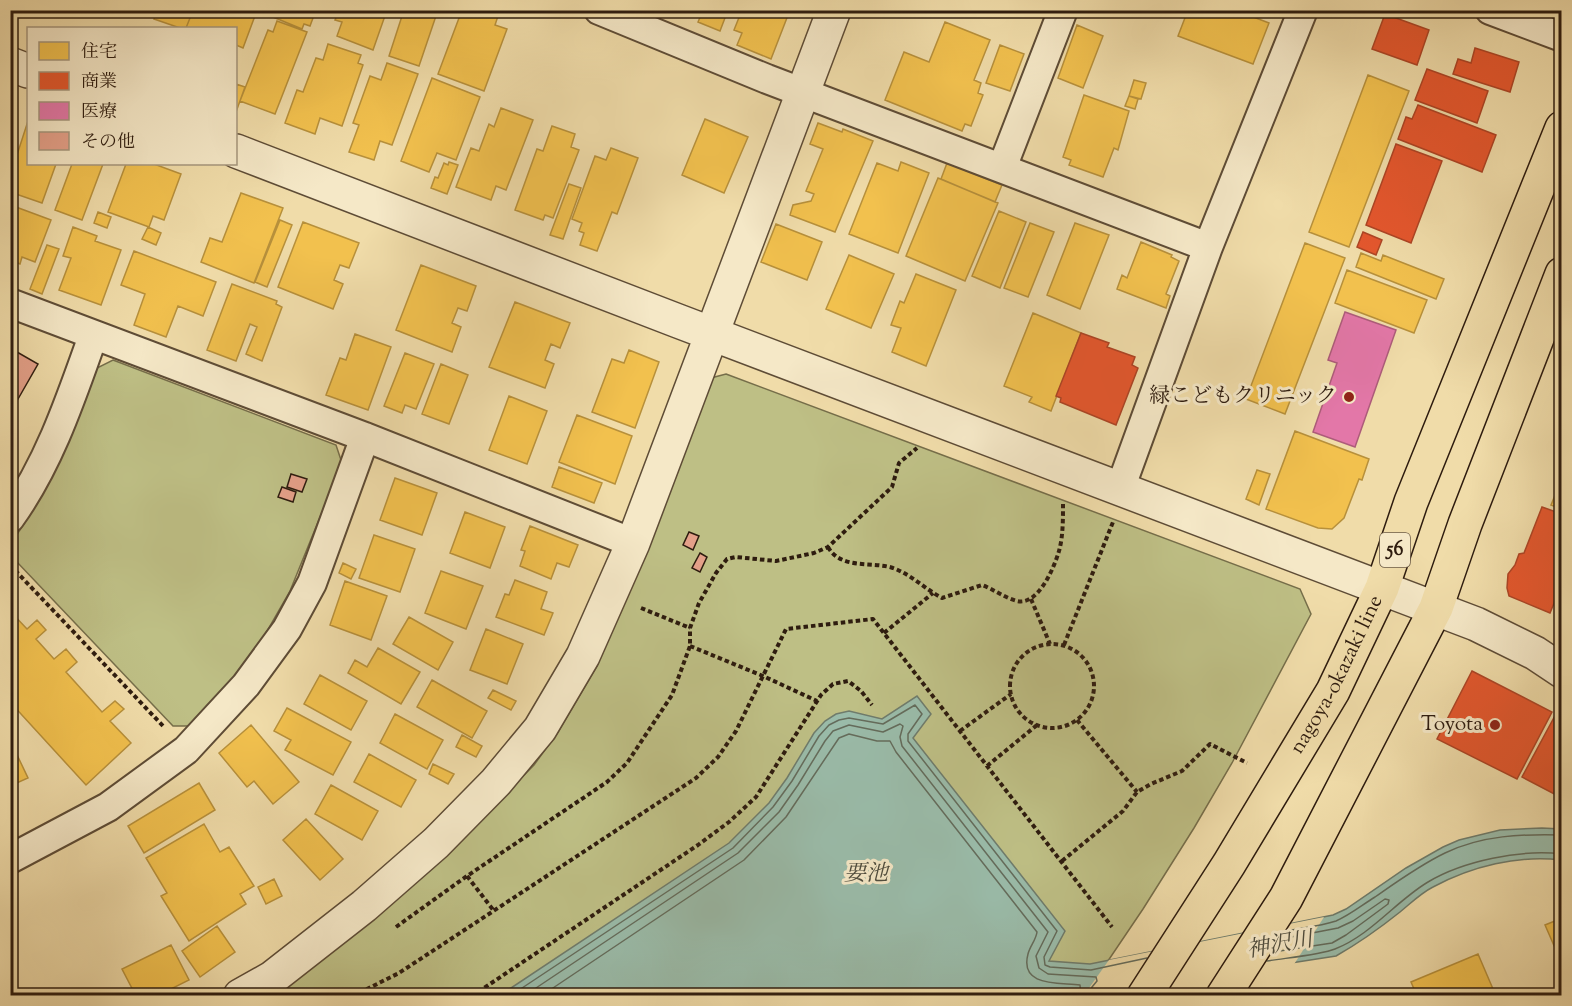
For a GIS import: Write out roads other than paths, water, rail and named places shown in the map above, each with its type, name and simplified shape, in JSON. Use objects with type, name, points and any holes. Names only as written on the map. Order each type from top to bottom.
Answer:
[{"type":"main road","name":"nagoya-okazaki line","points":[[1144,996],[1230,864],[1333,691],[1382,588],[1411,502],[1562,128]]},
{"type":"main road","points":[[1227,989],[1286,898],[1436,608],[1465,524],[1562,274]]},
{"type":"street","points":[[600,10],[767,79],[1208,246]]},
{"type":"street","points":[[240,996],[272,978],[364,906],[436,843],[496,782],[540,729],[583,656],[633,543],[834,10]]},
{"type":"street","points":[[1002,168],[1063,10]]},
{"type":"street","points":[[1117,504],[1208,246],[1303,10]]},
{"type":"street","points":[[1490,10],[1562,37]]},
{"type":"street","points":[[10,64],[27,71]]},
{"type":"street","points":[[237,151],[711,334],[1117,504],[1382,588],[1436,608],[1486,628],[1535,653],[1562,671]]},
{"type":"street","points":[[10,303],[365,437],[633,543]]},
{"type":"street","points":[[10,518],[22,502],[47,454],[93,336]]},
{"type":"street","points":[[10,859],[108,807],[186,750],[246,685],[287,629],[312,583],[365,437]]},
{"type":"water","name":"要池","points":[[917,696],[931,714],[913,738],[1065,931],[1049,961],[1090,964],[1333,915],[1443,847],[1459,840],[1500,830],[1561,829],[1561,860],[1512,861],[1463,873],[1424,892],[1377,930],[1336,956],[1086,995],[499,996],[729,843],[769,803],[814,733],[825,721],[836,714],[849,711],[882,719]]},
{"type":"place","name":"緑こどもクリニック","points":[[1349,397]]},
{"type":"place","name":"Toyota","points":[[1495,725]]},
{"type":"water label","name":"神沢川","points":[[1280,946]]}]
